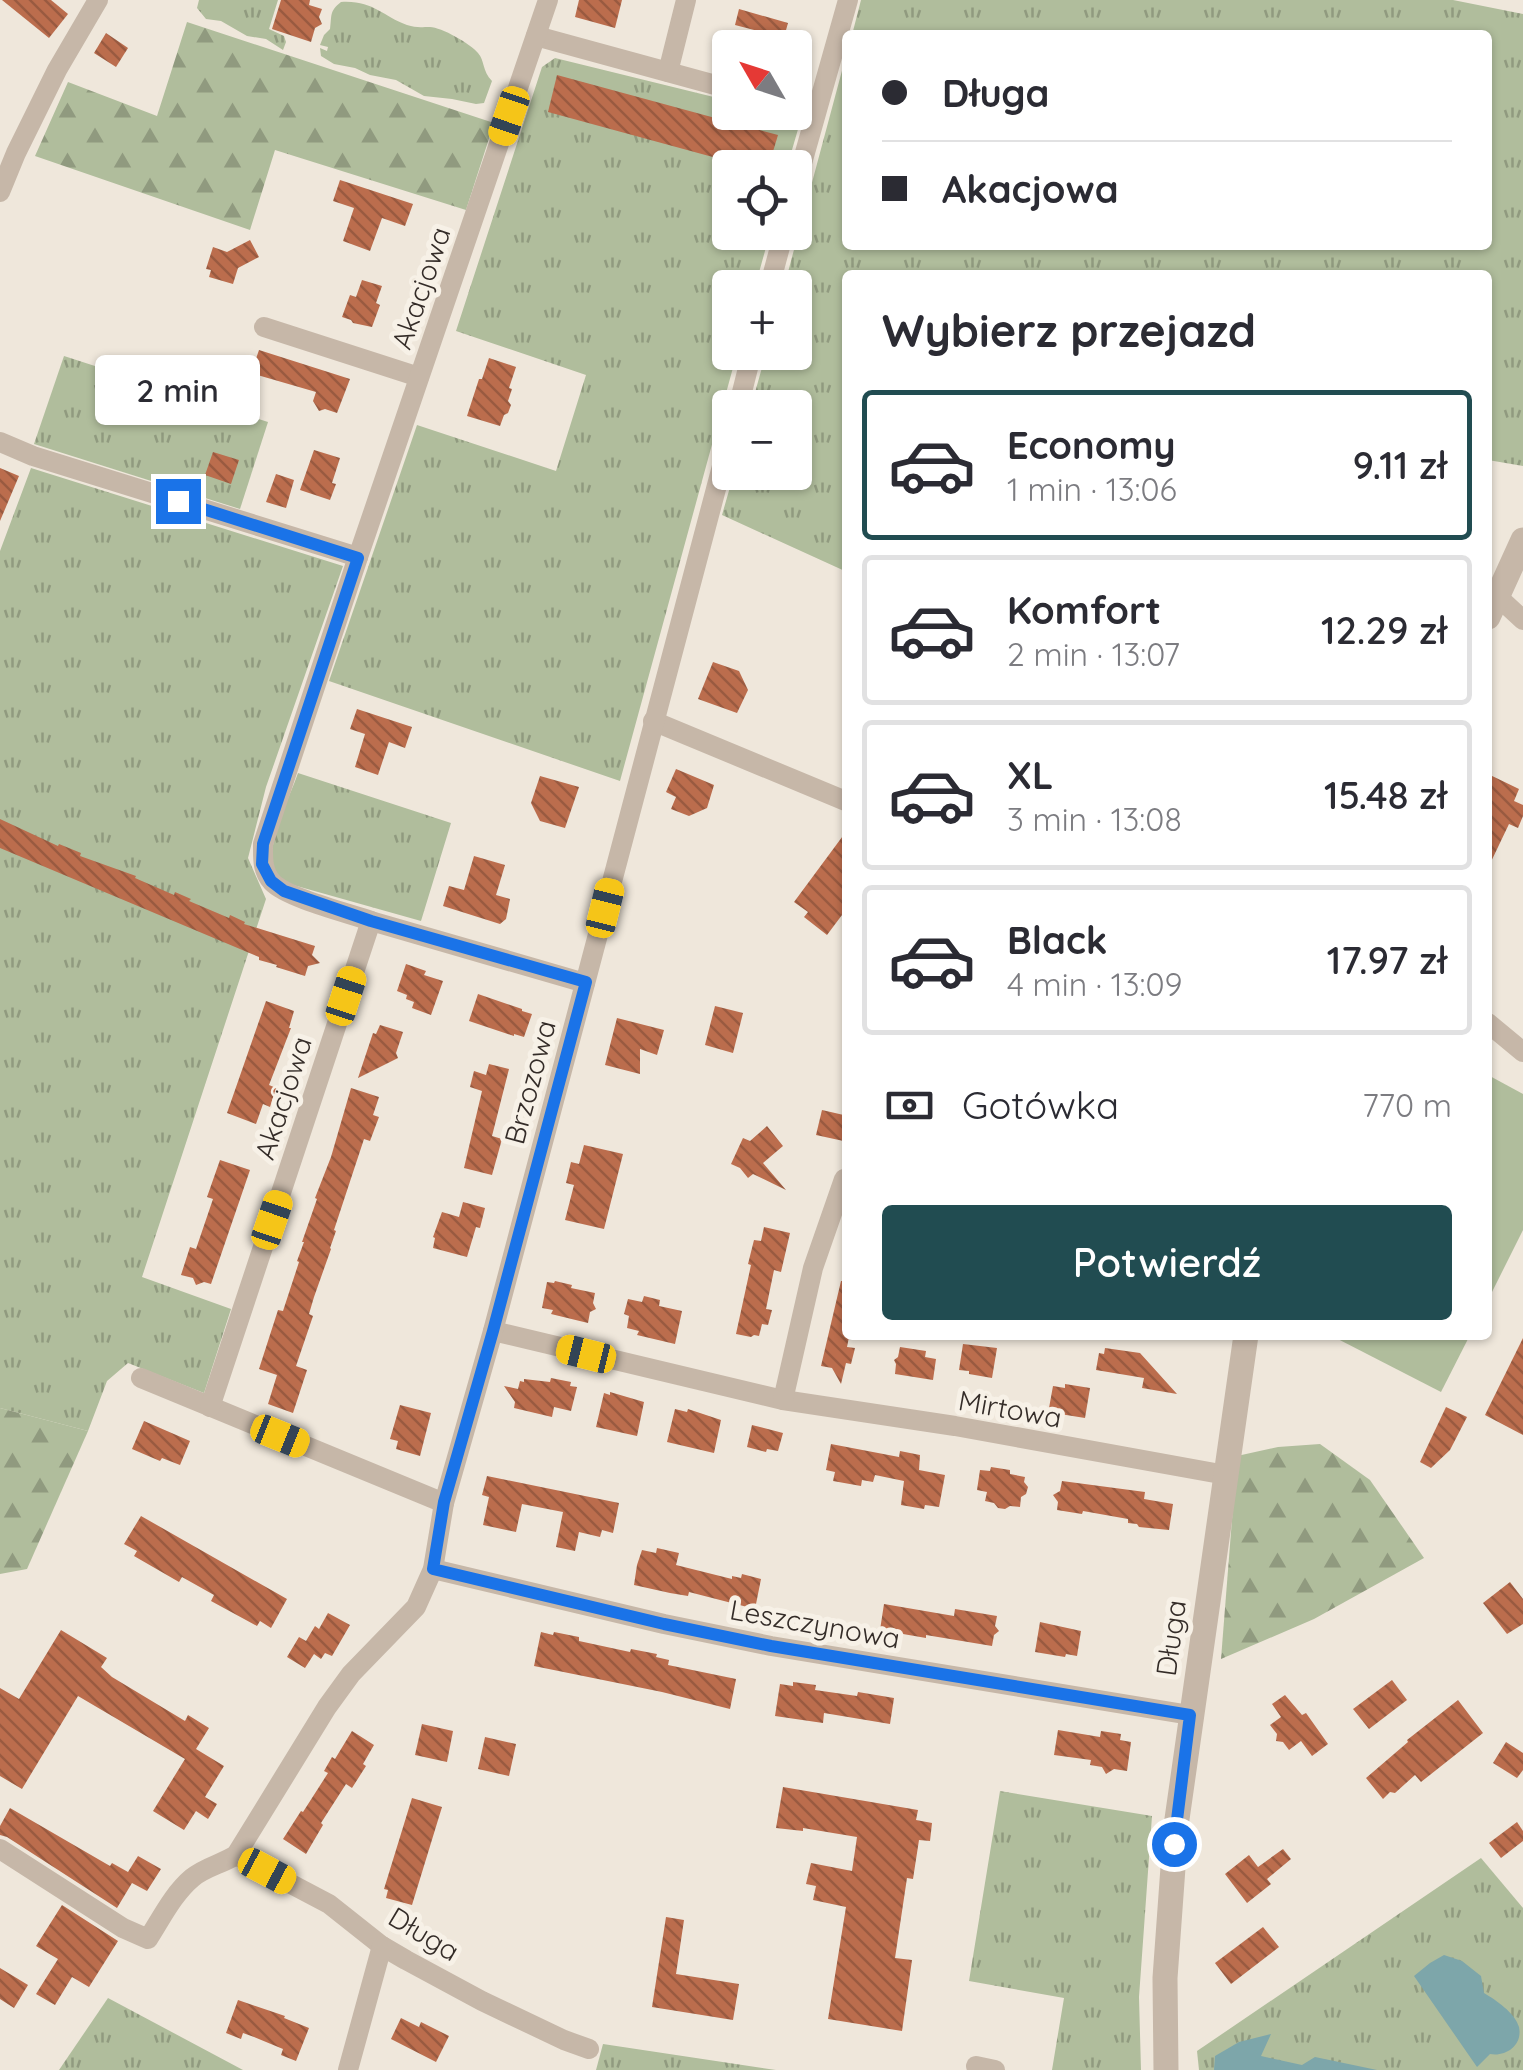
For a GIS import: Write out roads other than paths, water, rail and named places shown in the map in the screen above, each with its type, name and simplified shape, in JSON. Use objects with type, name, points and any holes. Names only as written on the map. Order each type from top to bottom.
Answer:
[{"type":"street","points":[[0,192],[57,70],[98,0]]},
{"type":"street","name":"Akacjowa","points":[[548,0],[263,844],[262,864],[271,881],[284,891],[371,921],[586,982]]},
{"type":"street","points":[[668,72],[686,0]]},
{"type":"street","points":[[812,92],[848,0]]},
{"type":"street","points":[[536,36],[712,84]]},
{"type":"street","points":[[264,327],[419,377]]},
{"type":"street","points":[[0,442],[358,558]]},
{"type":"street","name":"Brzozowa","points":[[433,1569],[444,1502],[493,1331],[715,490]]},
{"type":"street","points":[[1523,540],[1492,606],[1523,620]]},
{"type":"street","points":[[653,722],[842,800]]},
{"type":"street","name":"Akacjowa","points":[[210,1407],[371,921]]},
{"type":"street","points":[[1492,1025],[1523,1052]]},
{"type":"street","points":[[783,1400],[813,1268],[842,1185]]},
{"type":"street","name":"Mirtowa","points":[[493,1331],[783,1400],[956,1426],[1226,1475]]},
{"type":"street","name":"Długa","points":[[1166,2070],[1167,1920],[1176,1826],[1245,1340]]},
{"type":"street","points":[[141,1378],[444,1502]]},
{"type":"street","points":[[0,1849],[123,1928],[148,1939],[192,1878],[236,1854],[328,1707],[352,1674],[416,1607],[433,1569]]},
{"type":"street","name":"Leszczynowa","points":[[433,1569],[771,1646],[1190,1715]]},
{"type":"street","name":"Długa","points":[[236,1854],[328,1904],[382,1946],[482,2001],[589,2049]]},
{"type":"street","points":[[348,2070],[382,1946]]},
{"type":"water","points":[[1444,1955],[1462,1961],[1481,1976],[1484,1993],[1509,2012],[1519,2027],[1520,2034],[1512,2049],[1490,2054],[1477,2067],[1414,1976]]},
{"type":"water","points":[[1271,2034],[1261,2056],[1302,2065],[1315,2057],[1377,2070],[1214,2070],[1215,2056],[1239,2042]]}]
